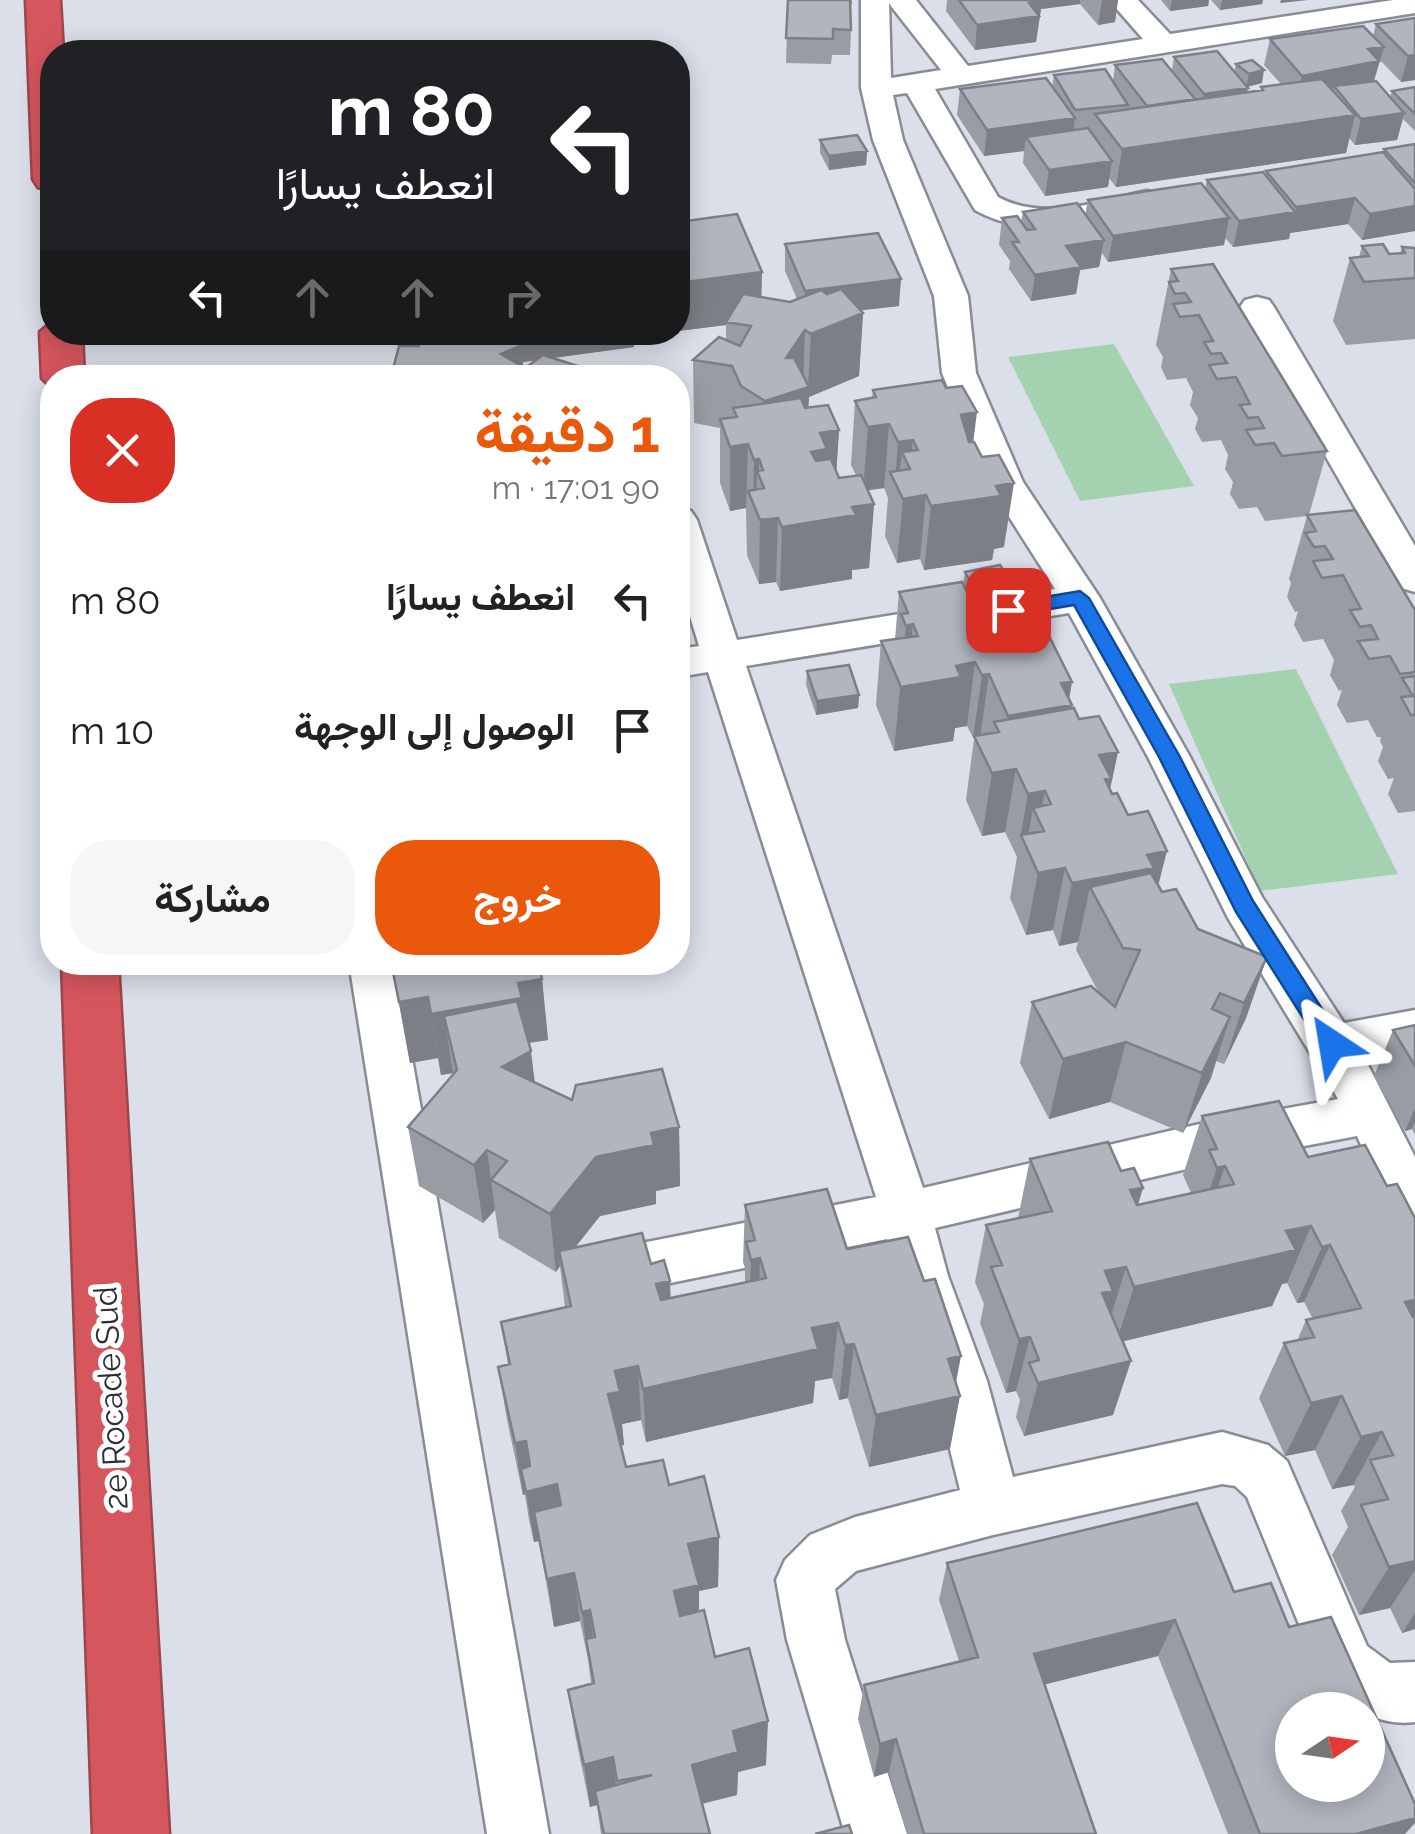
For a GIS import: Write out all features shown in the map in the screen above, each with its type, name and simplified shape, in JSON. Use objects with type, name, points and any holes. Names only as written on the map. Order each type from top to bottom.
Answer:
[{"type":"highway","points":[[43,0],[45,40]]},
{"type":"highway","name":"2e Rocade Sud","points":[[91,975],[130,1834]]},
{"type":"street","points":[[875,0],[876,88],[904,188],[951,296],[959,374],[1005,482],[1080,598],[1170,757],[1244,906],[1371,1113],[1415,1213]]},
{"type":"street","points":[[900,0],[962,78]]},
{"type":"street","points":[[1123,0],[1164,45]]},
{"type":"street","points":[[876,88],[962,78],[1415,5]]},
{"type":"street","points":[[917,84],[986,202],[1008,215],[1053,218],[1186,194]]},
{"type":"street","points":[[1258,307],[1411,564]]},
{"type":"street","points":[[690,596],[700,660],[906,1213],[922,1276],[960,1381],[993,1508]]},
{"type":"street","points":[[700,660],[1080,598]]},
{"type":"street","points":[[374,975],[518,1834]]},
{"type":"street","points":[[1332,1044],[1415,1029]]},
{"type":"street","points":[[606,1273],[906,1213],[1204,1144],[1371,1113]]},
{"type":"street","points":[[876,1834],[816,1640],[804,1580],[830,1554],[855,1544],[993,1508],[1222,1458],[1249,1462],[1267,1479],[1346,1668],[1386,1692],[1398,1696],[1415,1692]]},
{"type":"green space","points":[[1114,344],[1194,486],[1080,501],[1008,357]]},
{"type":"green space","points":[[1296,669],[1398,874],[1260,891],[1169,684]]},
{"type":"building","points":[[788,0],[850,0],[851,30],[833,29],[833,39],[786,38]]},
{"type":"building","points":[[959,0],[1042,1],[1029,3],[1039,16],[977,25]]},
{"type":"building","points":[[1415,18],[1415,55],[1408,56],[1376,24]]},
{"type":"building","points":[[1363,26],[1384,47],[1368,49],[1379,61],[1302,76],[1270,39]]},
{"type":"building","points":[[1217,51],[1248,88],[1204,94],[1174,57]]},
{"type":"building","points":[[1162,59],[1195,99],[1147,106],[1115,65]]},
{"type":"building","points":[[1252,60],[1264,70],[1249,74],[1236,64]]},
{"type":"building","points":[[1105,69],[1128,105],[1075,110],[1054,75]]},
{"type":"building","points":[[1046,78],[1075,118],[987,130],[960,89]]},
{"type":"building","points":[[1322,79],[1355,115],[1122,149],[1095,114],[1263,90],[1261,87]]},
{"type":"building","points":[[1376,81],[1404,113],[1361,119],[1334,86]]},
{"type":"building","points":[[1415,87],[1415,114],[1392,91]]},
{"type":"building","points":[[1088,128],[1112,161],[1049,170],[1026,137]]},
{"type":"building","points":[[857,135],[867,151],[829,156],[820,140]]},
{"type":"building","points":[[1415,144],[1415,183],[1384,149]]},
{"type":"building","points":[[1383,152],[1415,189],[1415,206],[1370,214],[1355,198],[1296,207],[1266,171]]},
{"type":"building","points":[[1263,172],[1295,212],[1239,221],[1207,180]]},
{"type":"building","points":[[1201,183],[1229,218],[1113,236],[1088,200]]},
{"type":"building","points":[[1077,203],[1104,240],[1066,246],[1081,267],[1035,275],[1012,242],[1019,242],[1002,218],[1017,216],[1027,230],[1035,229],[1023,212]]},
{"type":"building","points":[[737,214],[762,272],[690,281],[690,220]]},
{"type":"building","points":[[878,233],[901,279],[805,291],[785,244]]},
{"type":"building","points":[[1383,244],[1389,254],[1405,253],[1402,247],[1415,248],[1415,278],[1364,282],[1350,258],[1369,256],[1362,246]]},
{"type":"building","points":[[1213,264],[1327,451],[1282,456],[1274,443],[1255,445],[1246,430],[1264,428],[1258,417],[1248,418],[1240,405],[1250,404],[1236,377],[1217,379],[1209,365],[1227,363],[1221,353],[1211,354],[1204,342],[1213,341],[1199,315],[1180,317],[1173,304],[1191,302],[1185,293],[1175,294],[1169,282],[1178,281],[1171,269]]},
{"type":"building","points":[[841,289],[863,313],[811,334],[805,330],[786,358],[794,358],[809,387],[765,401],[741,386],[732,366],[693,360],[719,337],[740,346],[751,326],[726,322],[743,294],[790,302],[821,290],[827,294]]},
{"type":"building","points":[[522,345],[501,354],[520,365],[394,365],[399,346]]},
{"type":"building","points":[[543,355],[575,365],[529,365]]},
{"type":"building","points":[[942,380],[946,388],[962,386],[977,412],[961,415],[969,442],[974,442],[982,457],[999,455],[1014,483],[996,486],[1001,496],[931,506],[926,495],[903,499],[890,472],[910,469],[902,452],[918,450],[913,440],[898,442],[889,424],[868,427],[855,401],[876,397],[873,390]]},
{"type":"building","points":[[801,398],[805,408],[828,405],[839,430],[820,433],[827,449],[811,452],[816,461],[831,459],[839,478],[861,475],[874,504],[852,507],[856,515],[782,527],[778,518],[760,520],[748,491],[764,488],[757,471],[763,470],[759,459],[754,460],[748,444],[730,447],[720,419],[737,417],[733,408]]},
{"type":"building","points":[[1355,510],[1415,610],[1415,672],[1400,674],[1390,656],[1369,659],[1358,641],[1378,639],[1371,625],[1360,627],[1350,610],[1361,609],[1343,575],[1322,578],[1313,561],[1333,559],[1325,546],[1314,547],[1305,533],[1316,531],[1307,515]]},
{"type":"building","points":[[1000,565],[1013,586],[977,594],[965,572]]},
{"type":"building","points":[[962,582],[980,618],[1027,611],[1040,638],[1049,636],[1072,682],[1061,683],[1072,705],[1008,716],[989,674],[982,675],[975,662],[956,666],[961,677],[901,687],[881,641],[918,636],[913,624],[906,626],[901,614],[908,613],[899,592]]},
{"type":"building","points":[[849,665],[859,695],[817,701],[807,671]]},
{"type":"building","points":[[1415,676],[1415,715],[1411,715],[1401,697],[1413,696],[1402,678]]},
{"type":"building","points":[[1074,708],[1079,719],[1099,716],[1118,752],[1099,755],[1111,778],[1105,779],[1112,794],[1117,793],[1128,815],[1148,811],[1167,851],[1147,855],[1154,868],[1072,883],[1065,868],[1038,873],[1021,835],[1044,831],[1033,808],[1051,804],[1045,791],[1028,794],[1016,769],[992,773],[974,736],[999,732],[994,722]]},
{"type":"building","points":[[1151,873],[1162,892],[1176,889],[1198,929],[1267,957],[1244,1003],[1220,993],[1212,1009],[1230,1017],[1202,1073],[1126,1042],[1063,1059],[1032,1002],[1091,986],[1115,1007],[1140,950],[1123,948],[1090,887]]},
{"type":"building","points":[[394,975],[541,975],[542,979],[518,983],[522,998],[431,1014],[428,997],[399,1002]]},
{"type":"building","points":[[517,1001],[531,1051],[502,1067],[572,1100],[576,1085],[662,1069],[679,1127],[651,1133],[654,1145],[596,1157],[550,1214],[491,1180],[507,1161],[487,1150],[474,1165],[408,1127],[457,1070],[444,1016]]},
{"type":"building","points":[[1415,1025],[1415,1066],[1393,1030]]},
{"type":"building","points":[[1279,1101],[1308,1157],[1365,1145],[1387,1186],[1397,1184],[1415,1218],[1415,1300],[1405,1302],[1415,1317],[1415,1561],[1389,1567],[1361,1505],[1388,1499],[1370,1460],[1393,1455],[1382,1432],[1361,1437],[1342,1396],[1311,1403],[1284,1343],[1314,1337],[1306,1320],[1361,1308],[1330,1245],[1322,1247],[1311,1226],[1286,1231],[1296,1250],[1134,1287],[1126,1267],[1105,1271],[1113,1291],[1102,1293],[1131,1361],[1038,1383],[1029,1363],[1039,1360],[1030,1337],[1019,1339],[991,1267],[1002,1265],[986,1225],[1052,1211],[1030,1159],[1108,1142],[1121,1171],[1134,1168],[1143,1188],[1130,1190],[1137,1205],[1234,1184],[1225,1166],[1217,1168],[1209,1150],[1217,1149],[1202,1116]]},
{"type":"building","points":[[827,1189],[847,1249],[908,1237],[924,1281],[935,1279],[961,1356],[948,1359],[960,1396],[876,1415],[854,1344],[845,1345],[838,1323],[812,1328],[818,1349],[643,1389],[638,1366],[615,1371],[620,1392],[608,1394],[626,1467],[663,1460],[669,1485],[704,1476],[719,1537],[688,1544],[699,1585],[674,1591],[680,1616],[704,1610],[715,1657],[749,1648],[768,1721],[733,1731],[738,1752],[692,1765],[710,1834],[604,1834],[595,1791],[652,1775],[617,1781],[613,1757],[584,1765],[568,1690],[594,1683],[586,1639],[595,1637],[590,1610],[582,1612],[574,1573],[547,1579],[534,1512],[561,1505],[557,1484],[526,1492],[521,1469],[530,1466],[526,1441],[515,1443],[498,1367],[510,1364],[501,1322],[571,1306],[559,1251],[642,1233],[651,1264],[664,1260],[670,1281],[656,1284],[661,1300],[766,1278],[760,1258],[751,1260],[746,1242],[755,1240],[745,1205]]},
{"type":"building","points":[[1197,1503],[1234,1592],[1271,1583],[1289,1627],[1331,1617],[1365,1692],[1275,1692],[1275,1802],[1385,1802],[1385,1737],[1415,1804],[1415,1818],[1356,1834],[1260,1834],[1175,1620],[1034,1654],[1096,1834],[924,1834],[896,1739],[880,1744],[864,1685],[978,1657],[947,1563]]},
{"type":"building","points":[[849,1825],[852,1834],[815,1834]]},
{"type":"route","points":[[1008,610],[1080,598],[1170,757],[1244,906],[1332,1044]]}]
